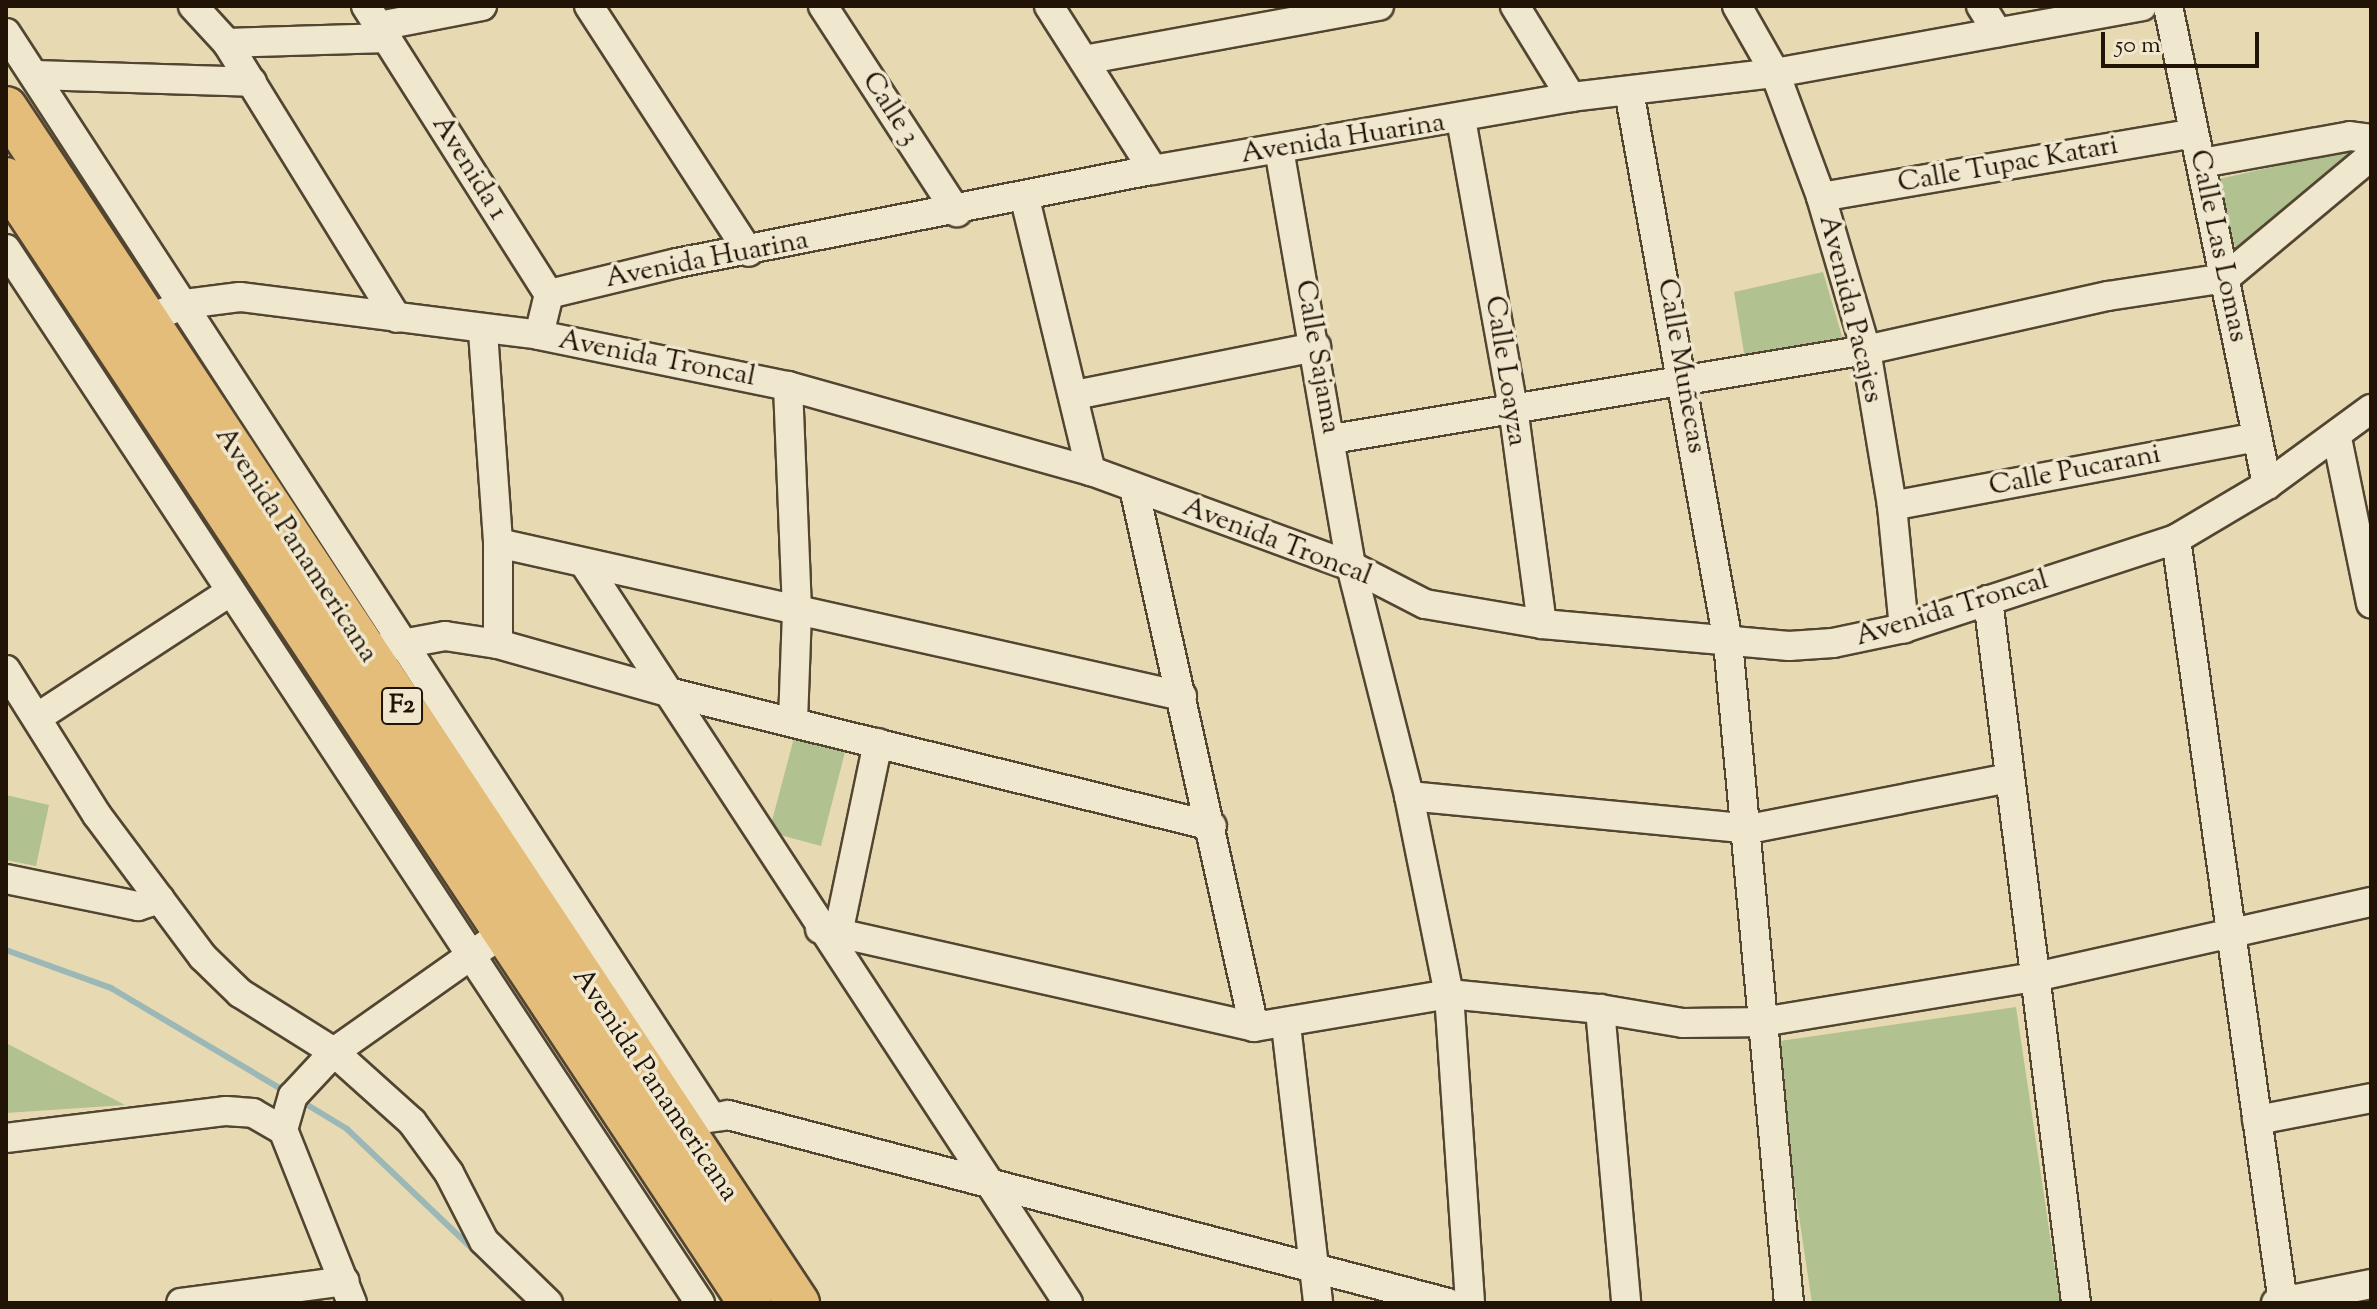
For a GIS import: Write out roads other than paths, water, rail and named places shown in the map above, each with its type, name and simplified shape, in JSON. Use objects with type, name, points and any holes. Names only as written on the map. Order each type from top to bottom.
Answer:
[{"type":"highway","name":"Avenida Panamericana","points":[[6,108],[166,312],[696,1121],[798,1303]]},
{"type":"highway","name":"Avenida Panamericana","points":[[6,179],[484,944],[750,1303]]},
{"type":"street","points":[[193,6],[227,43],[397,318]]},
{"type":"street","points":[[227,43],[482,6]]},
{"type":"street","points":[[589,6],[749,252]]},
{"type":"street","name":"Calle 3","points":[[823,6],[957,212]]},
{"type":"street","points":[[1049,6],[1153,170]]},
{"type":"street","points":[[1084,60],[1338,10],[1379,6]]},
{"type":"street","points":[[1515,6],[1571,97]]},
{"type":"street","name":"Avenida Pacajes","points":[[1737,6],[1775,73],[1821,197],[1866,350],[1892,506],[1904,628]]},
{"type":"street","points":[[1981,6],[1997,32]]},
{"type":"street","name":"Avenida Huarina","points":[[549,294],[1025,199],[1153,170],[1461,119],[1571,97],[1775,73],[2142,6]]},
{"type":"street","name":"Calle Las Lomas","points":[[2168,6],[2267,485]]},
{"type":"street","name":"Avenida 1","points":[[378,23],[549,294]]},
{"type":"street","points":[[6,33],[35,75],[166,312]]},
{"type":"street","points":[[35,75],[252,82]]},
{"type":"street","name":"Calle Muñecas","points":[[1629,91],[1685,379],[1728,642],[1749,829],[1762,1022],[1789,1303]]},
{"type":"street","name":"Calle Loayza","points":[[1461,119],[1513,407],[1542,624]]},
{"type":"street","name":"Calle Tupac Katari","points":[[1821,197],[2194,133]]},
{"type":"street","points":[[2202,163],[2350,136],[2371,139]]},
{"type":"street","name":"Calle Sajama","points":[[1279,149],[1332,439],[1351,566],[1409,796],[1449,994],[1470,1303]]},
{"type":"street","points":[[1332,439],[1866,350],[2108,296],[2225,278],[2371,156]]},
{"type":"street","points":[[1025,199],[1091,471]]},
{"type":"street","name":"Avenida Panamericana","points":[[6,249],[231,591],[484,944],[700,1303]]},
{"type":"street","points":[[539,335],[549,294]]},
{"type":"street","name":"Avenida Troncal","points":[[166,312],[240,297],[483,332],[539,335],[788,386],[1091,471],[1351,566],[1425,604],[1542,624],[1728,642],[1833,643],[1904,628],[2176,539],[2267,485],[2337,438],[2371,409]]},
{"type":"street","points":[[483,332],[498,543],[498,644]]},
{"type":"street","points":[[1075,395],[1316,347]]},
{"type":"street","points":[[788,386],[797,612],[793,722]]},
{"type":"street","name":"Calle Pucarani","points":[[1892,506],[2257,437]]},
{"type":"street","points":[[2337,438],[2364,529],[2371,604]]},
{"type":"street","points":[[1134,488],[1212,826],[1254,1027]]},
{"type":"street","points":[[2176,539],[2283,1302]]},
{"type":"street","points":[[498,543],[1182,696]]},
{"type":"street","points":[[584,563],[829,931],[985,1182],[1068,1303]]},
{"type":"street","points":[[38,717],[231,591]]},
{"type":"street","points":[[1988,600],[2076,1303]]},
{"type":"street","points":[[385,648],[445,636],[498,644],[668,692],[1212,826]]},
{"type":"street","points":[[6,670],[97,815],[203,957],[240,993],[334,1052],[412,1122],[449,1173],[484,1241],[548,1303]]},
{"type":"street","points":[[829,931],[878,743]]},
{"type":"street","points":[[1409,796],[1749,829],[2009,778]]},
{"type":"street","points":[[6,879],[138,906],[160,899]]},
{"type":"street","points":[[829,931],[1254,1027],[1286,1025],[1449,994],[1600,1009],[1683,1023],[1762,1022],[2035,977],[2230,931],[2371,902]]},
{"type":"street","points":[[283,1130],[293,1096],[334,1052],[484,944]]},
{"type":"street","points":[[1600,1009],[1626,1303]]},
{"type":"street","points":[[1286,1025],[1318,1303]]},
{"type":"street","points":[[2257,1120],[2371,1098]]},
{"type":"street","points":[[6,1138],[226,1111],[253,1113],[283,1130],[349,1292],[181,1303]]},
{"type":"street","points":[[696,1121],[985,1182],[1448,1303]]},
{"type":"street","points":[[2276,1303],[2371,1284]]},
{"type":"waterway","points":[[6,950],[111,988],[288,1093]]},
{"type":"waterway","points":[[301,1101],[347,1129],[505,1280]]}]
